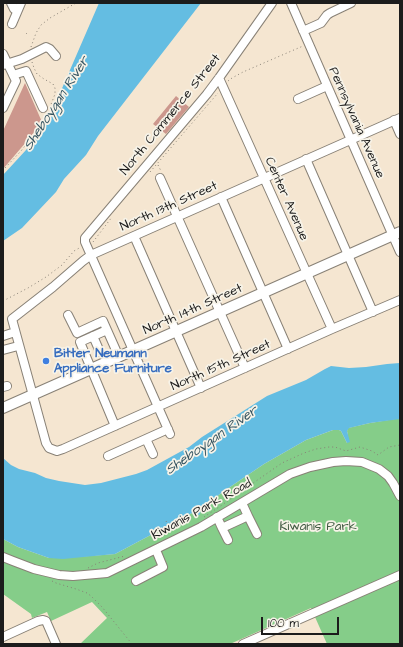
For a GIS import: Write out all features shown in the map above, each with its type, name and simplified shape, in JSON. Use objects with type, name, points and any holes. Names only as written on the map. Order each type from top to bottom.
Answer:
[{"type":"main road","name":"North 14th Street","points":[[3,408],[396,233]]},
{"type":"street","points":[[11,3],[17,12]]},
{"type":"street","points":[[12,24],[21,3]]},
{"type":"street","name":"North Commerce Street","points":[[91,255],[85,242],[85,238],[192,112],[219,78],[272,3]]},
{"type":"street","name":"Pennsylvania Avenue","points":[[290,3],[351,139],[396,233],[400,252]]},
{"type":"street","points":[[303,31],[321,22],[331,12],[351,3]]},
{"type":"street","points":[[5,64],[31,55],[46,47],[56,56]]},
{"type":"street","points":[[3,54],[5,64],[16,81],[3,108]]},
{"type":"street","points":[[13,75],[26,71],[47,109]]},
{"type":"street","name":"Center Avenue","points":[[219,78],[332,329]]},
{"type":"street","points":[[298,99],[327,86]]},
{"type":"street","points":[[397,119],[400,134]]},
{"type":"street","name":"North 13th Street","points":[[15,332],[12,319],[91,255],[397,119]]},
{"type":"street","points":[[306,159],[374,312]]},
{"type":"street","points":[[160,178],[245,368]]},
{"type":"street","points":[[221,197],[288,349]]},
{"type":"street","points":[[134,236],[201,388]]},
{"type":"street","points":[[91,255],[169,432],[146,439],[108,456]]},
{"type":"street","name":"North 15th Street","points":[[32,395],[46,444],[48,447],[56,451],[60,450],[400,300]]},
{"type":"street","points":[[68,315],[77,333],[103,321],[119,357]]},
{"type":"street","points":[[107,330],[80,342],[115,426]]},
{"type":"street","points":[[3,336],[15,332],[32,395]]},
{"type":"street","points":[[93,336],[100,352]]},
{"type":"street","points":[[3,350],[18,346]]},
{"type":"street","points":[[146,439],[153,454]]},
{"type":"street","name":"Kiwanis Park Road","points":[[3,557],[34,569],[50,573],[73,576],[107,573],[218,518],[290,474],[321,464],[346,461],[362,462],[379,469],[388,476],[400,496]]},
{"type":"street","points":[[242,503],[257,534]]},
{"type":"street","points":[[222,528],[248,516]]},
{"type":"street","points":[[218,518],[228,540]]},
{"type":"street","points":[[136,581],[163,567],[156,550]]},
{"type":"street","points":[[242,644],[260,640],[400,575]]},
{"type":"street","points":[[3,637],[43,620],[46,621],[56,644]]},
{"type":"path","points":[[5,168],[21,151],[43,123],[47,109],[55,94],[53,84],[37,74],[34,68],[31,48],[38,29],[50,18],[76,3]]},
{"type":"path","points":[[148,175],[232,78],[308,43]]},
{"type":"path","points":[[158,163],[163,175],[160,178]]},
{"type":"path","points":[[3,301],[46,277],[62,265],[70,256]]},
{"type":"path","points":[[203,518],[282,463],[304,453],[316,449],[335,446],[346,451],[360,447],[372,451],[378,455],[389,447],[400,445]]},
{"type":"path","points":[[166,521],[170,528]]},
{"type":"path","points":[[86,569],[98,563],[129,555]]},
{"type":"path","points":[[50,573],[51,580],[56,583],[87,593],[91,596],[102,607],[132,644]]},
{"type":"green space","name":"Kiwanis Park","points":[[400,419],[400,644],[327,644],[311,608],[230,644],[80,644],[107,618],[92,602],[51,621],[47,612],[32,618],[31,614],[3,594],[3,539],[18,547],[49,558],[115,554],[192,513],[199,515],[201,508],[224,491],[264,464],[306,440],[333,430],[339,430],[347,443],[348,428]]},
{"type":"water","name":"Sheboygan River","points":[[99,3],[201,3],[98,136],[86,155],[64,179],[56,192],[22,228],[3,241],[3,175],[26,150],[47,123]]},
{"type":"water","name":"Sheboygan River","points":[[400,363],[400,419],[370,423],[349,428],[347,431],[350,442],[347,443],[339,430],[333,430],[306,440],[264,464],[224,491],[201,508],[199,515],[192,513],[115,554],[63,559],[49,558],[18,547],[3,539],[3,458],[11,465],[19,469],[35,473],[46,478],[85,485],[101,483],[147,470],[189,447],[202,437],[267,396],[306,380],[331,366],[349,368]]},
{"type":"building","points":[[25,83],[42,122],[3,169],[3,131]]},
{"type":"building","points":[[176,96],[189,107],[166,134],[153,124]]},
{"type":"place","name":"Bitter Neumann Appliance Furniture","points":[[46,361]]}]
